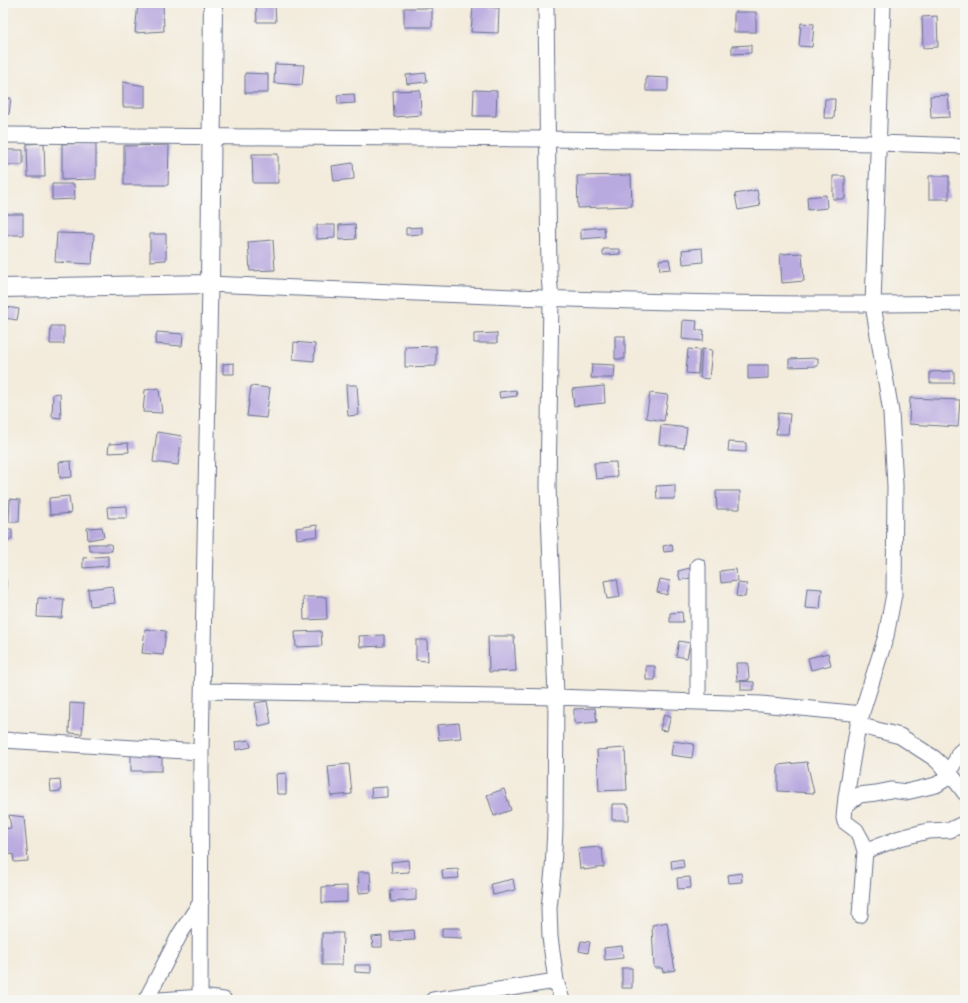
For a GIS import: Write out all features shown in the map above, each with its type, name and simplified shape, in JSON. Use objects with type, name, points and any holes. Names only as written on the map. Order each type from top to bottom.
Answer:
[{"type":"street","points":[[201,999],[201,752],[210,284],[213,3]]},
{"type":"street","points":[[546,3],[549,276],[551,299],[548,486],[556,697],[555,827],[549,908],[550,938],[556,981],[562,1000]]},
{"type":"street","points":[[860,915],[865,851],[856,830],[845,822],[844,818],[850,798],[860,719],[886,636],[894,594],[894,486],[891,412],[873,305],[883,3]]},
{"type":"street","points":[[3,135],[547,139],[879,143],[965,146]]},
{"type":"street","points":[[3,288],[210,284],[551,299],[873,305],[965,303]]},
{"type":"street","points":[[698,566],[698,702]]},
{"type":"street","points":[[203,691],[556,697],[760,704],[860,719],[900,736],[934,758],[949,772],[965,793]]},
{"type":"street","points":[[3,740],[201,752]]},
{"type":"street","points":[[850,798],[891,790],[906,792],[936,785],[944,780],[959,753],[965,748]]},
{"type":"street","points":[[865,851],[900,838],[923,832],[950,830],[965,823]]},
{"type":"street","points":[[146,1000],[180,934],[201,902]]},
{"type":"street","points":[[433,1000],[556,981]]},
{"type":"street","points":[[160,1000],[224,1000]]},
{"type":"building","points":[[138,3],[163,3],[164,31],[135,33]]},
{"type":"building","points":[[275,5],[276,22],[257,22],[256,6]]},
{"type":"building","points":[[473,6],[499,8],[498,33],[471,32]]},
{"type":"building","points":[[404,8],[432,8],[432,27],[404,27]]},
{"type":"building","points":[[734,12],[756,12],[756,32],[734,32]]},
{"type":"building","points":[[937,16],[938,47],[923,48],[922,17]]},
{"type":"building","points":[[801,23],[814,24],[812,47],[799,46]]},
{"type":"building","points":[[751,45],[751,53],[732,54],[732,46]]},
{"type":"building","points":[[275,64],[304,65],[302,85],[274,83]]},
{"type":"building","points":[[245,73],[268,74],[268,93],[245,93]]},
{"type":"building","points":[[426,73],[427,82],[407,84],[406,75]]},
{"type":"building","points":[[646,77],[668,78],[668,91],[646,91]]},
{"type":"building","points":[[123,82],[145,86],[145,107],[123,107]]},
{"type":"building","points":[[420,90],[421,115],[394,117],[393,91]]},
{"type":"building","points":[[474,90],[497,91],[496,116],[473,116]]},
{"type":"building","points":[[354,94],[355,103],[338,104],[337,95]]},
{"type":"building","points":[[948,95],[950,117],[931,118],[930,96]]},
{"type":"building","points":[[11,98],[9,114],[3,115],[3,99]]},
{"type":"building","points":[[825,99],[835,99],[834,118],[824,118]]},
{"type":"building","points":[[44,143],[45,177],[28,177],[27,144]]},
{"type":"building","points":[[96,143],[96,179],[62,180],[62,144]]},
{"type":"building","points":[[169,145],[168,185],[124,185],[124,146]]},
{"type":"building","points":[[3,150],[23,150],[23,165],[3,165]]},
{"type":"building","points":[[252,154],[278,154],[278,183],[253,183]]},
{"type":"building","points":[[353,163],[354,179],[334,181],[332,166]]},
{"type":"building","points":[[631,175],[632,206],[578,208],[577,176]]},
{"type":"building","points":[[833,176],[845,176],[845,199],[833,199]]},
{"type":"building","points":[[929,176],[949,176],[949,199],[929,199]]},
{"type":"building","points":[[52,184],[74,184],[75,199],[52,200]]},
{"type":"building","points":[[757,190],[760,206],[738,210],[735,194]]},
{"type":"building","points":[[826,195],[827,208],[808,210],[807,197]]},
{"type":"building","points":[[3,214],[23,214],[23,235],[3,235]]},
{"type":"building","points":[[355,224],[356,239],[339,240],[339,225]]},
{"type":"building","points":[[317,225],[335,225],[335,238],[317,239]]},
{"type":"building","points":[[422,227],[422,234],[406,235],[406,228]]},
{"type":"building","points":[[604,227],[605,237],[581,239],[581,229]]},
{"type":"building","points":[[57,233],[94,234],[92,264],[55,262]]},
{"type":"building","points":[[150,234],[166,234],[166,260],[150,261]]},
{"type":"building","points":[[273,240],[275,270],[250,271],[248,242]]},
{"type":"building","points":[[702,248],[703,262],[683,264],[682,250]]},
{"type":"building","points":[[603,249],[620,249],[620,254],[603,255]]},
{"type":"building","points":[[802,253],[804,281],[782,283],[780,254]]},
{"type":"building","points":[[669,259],[671,269],[660,270],[659,260]]},
{"type":"building","points":[[6,307],[19,309],[17,320],[4,318]]},
{"type":"building","points":[[683,320],[697,321],[696,330],[704,330],[703,341],[682,339]]},
{"type":"building","points":[[51,326],[64,326],[64,344],[50,344]]},
{"type":"building","points":[[157,332],[183,334],[182,346],[155,344]]},
{"type":"building","points":[[497,333],[497,343],[474,343],[474,334]]},
{"type":"building","points":[[615,336],[625,336],[625,359],[615,359]]},
{"type":"building","points":[[294,342],[315,344],[314,361],[293,359]]},
{"type":"building","points":[[436,346],[436,366],[405,367],[405,347]]},
{"type":"building","points":[[688,349],[700,350],[698,374],[686,373]]},
{"type":"building","points":[[702,349],[712,350],[709,379],[700,378]]},
{"type":"building","points":[[818,358],[818,366],[789,367],[789,359]]},
{"type":"building","points":[[234,363],[234,374],[223,374],[223,364]]},
{"type":"building","points":[[592,364],[615,365],[614,378],[591,378]]},
{"type":"building","points":[[748,365],[768,365],[768,378],[748,379]]},
{"type":"building","points":[[954,371],[954,383],[930,383],[930,372]]},
{"type":"building","points":[[346,385],[357,385],[359,415],[348,416]]},
{"type":"building","points":[[251,386],[270,388],[266,418],[247,416]]},
{"type":"building","points":[[604,386],[605,403],[574,406],[572,389]]},
{"type":"building","points":[[159,388],[162,413],[143,412],[145,390]]},
{"type":"building","points":[[516,390],[517,396],[500,398],[499,392]]},
{"type":"building","points":[[60,393],[61,418],[52,417],[53,394]]},
{"type":"building","points":[[650,393],[668,395],[664,421],[646,418]]},
{"type":"building","points":[[910,398],[960,400],[958,427],[909,424]]},
{"type":"building","points":[[778,413],[790,414],[788,434],[776,434]]},
{"type":"building","points":[[661,425],[687,428],[684,448],[659,444]]},
{"type":"building","points":[[157,432],[182,436],[178,465],[153,462]]},
{"type":"building","points":[[729,442],[746,443],[746,452],[728,451]]},
{"type":"building","points":[[128,443],[129,452],[108,453],[109,444]]},
{"type":"building","points":[[71,461],[72,477],[60,478],[59,462]]},
{"type":"building","points":[[616,462],[617,477],[596,479],[594,463]]},
{"type":"building","points":[[675,485],[675,499],[657,499],[656,486]]},
{"type":"building","points":[[716,491],[740,491],[740,509],[717,509]]},
{"type":"building","points":[[69,496],[71,513],[50,515],[49,498]]},
{"type":"building","points":[[10,499],[20,500],[19,522],[9,522]]},
{"type":"building","points":[[127,506],[127,518],[108,518],[107,507]]},
{"type":"building","points":[[317,525],[318,536],[297,539],[296,528]]},
{"type":"building","points":[[102,527],[104,537],[88,540],[87,528]]},
{"type":"building","points":[[3,529],[12,529],[12,539],[3,540]]},
{"type":"building","points":[[88,544],[111,544],[112,551],[90,551]]},
{"type":"building","points":[[672,544],[673,551],[664,552],[663,546]]},
{"type":"building","points":[[108,556],[108,566],[83,568],[83,558]]},
{"type":"building","points":[[694,567],[696,577],[680,580],[678,571]]},
{"type":"building","points":[[736,569],[737,581],[721,583],[720,571]]},
{"type":"building","points":[[617,579],[620,597],[607,599],[604,581]]},
{"type":"building","points":[[660,579],[670,581],[667,595],[657,592]]},
{"type":"building","points":[[3,580],[6,580],[5,606],[3,606]]},
{"type":"building","points":[[738,583],[747,584],[745,597],[736,596]]},
{"type":"building","points":[[113,586],[115,603],[90,606],[88,589]]},
{"type":"building","points":[[807,588],[822,589],[820,609],[805,608]]},
{"type":"building","points":[[303,597],[326,597],[327,619],[304,620]]},
{"type":"building","points":[[38,598],[64,599],[62,618],[37,617]]},
{"type":"building","points":[[682,612],[683,622],[670,622],[670,613]]},
{"type":"building","points":[[145,629],[166,631],[163,655],[142,653]]},
{"type":"building","points":[[321,631],[322,646],[296,647],[295,632]]},
{"type":"building","points":[[384,635],[384,646],[360,647],[359,636]]},
{"type":"building","points":[[488,636],[514,636],[516,671],[489,672]]},
{"type":"building","points":[[416,640],[427,640],[428,661],[416,660]]},
{"type":"building","points":[[679,641],[690,643],[687,658],[676,656]]},
{"type":"building","points":[[828,653],[831,665],[811,670],[808,658]]},
{"type":"building","points":[[736,663],[748,663],[749,680],[737,681]]},
{"type":"building","points":[[646,666],[655,666],[655,680],[646,680]]},
{"type":"building","points":[[741,681],[754,682],[754,690],[741,690]]},
{"type":"building","points":[[267,701],[271,723],[259,726],[255,703]]},
{"type":"building","points":[[70,703],[84,704],[82,734],[69,733]]},
{"type":"building","points":[[595,708],[597,722],[576,724],[574,722],[574,709]]},
{"type":"building","points":[[664,714],[671,716],[667,731],[660,730]]},
{"type":"building","points":[[459,723],[461,738],[439,740],[437,725]]},
{"type":"building","points":[[249,740],[251,747],[236,750],[235,742]]},
{"type":"building","points":[[673,741],[694,744],[692,758],[671,755]]},
{"type":"building","points":[[625,748],[627,790],[599,791],[597,750]]},
{"type":"building","points":[[131,753],[162,753],[162,771],[131,771]]},
{"type":"building","points":[[807,762],[814,793],[778,791],[778,765]]},
{"type":"building","points":[[349,764],[352,794],[331,796],[328,766]]},
{"type":"building","points":[[286,773],[286,794],[277,794],[276,774]]},
{"type":"building","points":[[60,779],[61,791],[51,792],[50,780]]},
{"type":"building","points":[[387,787],[387,797],[372,798],[371,788]]},
{"type":"building","points":[[504,789],[511,810],[494,816],[487,795]]},
{"type":"building","points":[[612,804],[627,804],[627,806],[629,806],[629,820],[612,820]]},
{"type":"building","points":[[9,815],[24,817],[28,861],[14,862],[13,854],[3,855],[3,829],[11,828]]},
{"type":"building","points":[[599,847],[599,849],[602,849],[604,867],[584,870],[584,868],[580,869],[578,849]]},
{"type":"building","points":[[683,859],[684,867],[672,869],[671,861]]},
{"type":"building","points":[[408,860],[409,872],[392,873],[391,862]]},
{"type":"building","points":[[458,869],[459,878],[443,879],[442,870]]},
{"type":"building","points":[[358,872],[370,872],[371,892],[359,893]]},
{"type":"building","points":[[741,873],[742,882],[729,883],[728,875]]},
{"type":"building","points":[[690,877],[690,888],[678,889],[677,878]]},
{"type":"building","points":[[513,879],[515,890],[493,895],[491,884]]},
{"type":"building","points":[[347,886],[347,902],[322,903],[322,887]]},
{"type":"building","points":[[416,889],[416,900],[391,902],[390,891]]},
{"type":"building","points":[[667,922],[675,970],[663,972],[662,968],[654,968],[652,925]]},
{"type":"building","points":[[442,928],[460,928],[462,938],[442,937]]},
{"type":"building","points":[[414,930],[415,940],[391,941],[390,932]]},
{"type":"building","points":[[322,933],[343,933],[342,965],[322,965]]},
{"type":"building","points":[[382,936],[382,947],[373,947],[372,937]]},
{"type":"building","points":[[581,941],[590,942],[588,953],[579,951]]},
{"type":"building","points":[[622,946],[623,958],[605,960],[604,948]]},
{"type":"building","points":[[355,965],[371,965],[371,973],[355,972]]},
{"type":"building","points":[[622,968],[632,968],[632,988],[622,988]]}]
